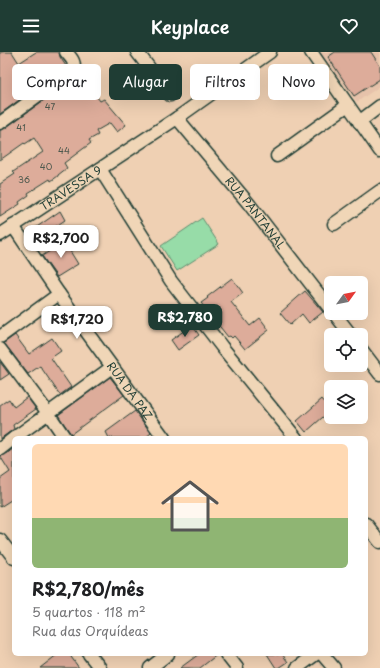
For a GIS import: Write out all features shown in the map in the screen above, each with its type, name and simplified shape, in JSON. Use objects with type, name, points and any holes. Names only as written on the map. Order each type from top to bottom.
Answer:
[{"type":"street","points":[[0,123],[73,70],[75,66],[74,61],[66,52]]},
{"type":"street","points":[[137,52],[146,64]]},
{"type":"street","name":"TRAVESSA 9","points":[[0,235],[177,118],[270,52]]},
{"type":"street","points":[[310,52],[380,150]]},
{"type":"street","points":[[277,156],[348,105]]},
{"type":"street","points":[[359,122],[380,106]]},
{"type":"street","name":"RUA PANTANAL","points":[[177,118],[249,204],[324,301]]},
{"type":"street","points":[[100,169],[171,281],[294,436]]},
{"type":"street","points":[[334,224],[380,191]]},
{"type":"street","name":"RUA DA PAZ","points":[[13,226],[59,294],[163,436]]},
{"type":"street","points":[[0,337],[59,294]]},
{"type":"street","points":[[339,320],[346,328]]},
{"type":"street","points":[[0,349],[64,436]]},
{"type":"street","points":[[368,358],[380,374]]},
{"type":"street","points":[[17,436],[112,367]]},
{"type":"street","points":[[0,448],[12,439]]},
{"type":"street","points":[[368,527],[380,542]]},
{"type":"street","points":[[0,540],[12,553]]},
{"type":"street","points":[[91,656],[100,668]]},
{"type":"street","points":[[150,668],[165,656]]},
{"type":"street","points":[[228,656],[237,668]]},
{"type":"street","points":[[297,668],[313,656]]},
{"type":"street","points":[[324,656],[334,668]]},
{"type":"shaded area","points":[[319,52],[380,52],[380,86],[357,102]]},
{"type":"green space","points":[[202,218],[219,244],[177,271],[161,246]]},
{"type":"building","points":[[0,52],[12,52],[19,63],[36,52],[59,52],[60,57],[65,64],[12,64],[12,100],[19,100],[0,114]]},
{"type":"building","points":[[335,52],[371,52],[380,66],[380,79],[354,96],[328,57]]},
{"type":"building","points":[[104,99],[126,125],[117,132],[110,123],[96,131],[98,135],[89,140],[91,143],[64,163],[67,168],[51,181],[50,179],[28,193],[29,195],[19,202],[20,204],[0,217],[0,184],[15,174],[13,172],[43,152],[34,138],[25,144],[24,143],[0,160],[0,130],[4,129],[44,100],[100,101]]},
{"type":"building","points":[[60,211],[65,220],[37,239],[31,231]]},
{"type":"building","points":[[67,240],[73,250],[70,251],[78,264],[57,277],[42,256]]},
{"type":"building","points":[[232,278],[243,293],[231,302],[250,326],[260,318],[269,330],[245,349],[234,336],[232,338],[230,336],[228,337],[201,303]]},
{"type":"building","points":[[305,291],[323,312],[309,323],[302,314],[290,325],[280,313]]},
{"type":"building","points":[[192,325],[199,335],[178,350],[171,340]]},
{"type":"building","points":[[15,335],[29,354],[52,338],[61,351],[51,358],[71,387],[60,395],[40,366],[28,374],[4,343]]},
{"type":"building","points":[[0,362],[9,374],[0,380]]},
{"type":"building","points":[[110,377],[124,395],[71,434],[58,415]]},
{"type":"building","points":[[27,397],[36,409],[13,425],[14,429],[0,439],[0,405],[9,399],[14,407]]},
{"type":"building","points":[[322,399],[324,401],[324,416],[306,432],[297,421]]},
{"type":"building","points":[[135,411],[151,433],[147,436],[108,436],[106,432]]},
{"type":"building","points":[[12,450],[12,499],[0,507],[0,479],[10,472],[0,456],[5,455]]},
{"type":"building","points":[[55,656],[70,656],[79,668],[40,668]]},
{"type":"building","points":[[196,656],[215,656],[200,668],[180,668]]},
{"type":"building","points":[[268,656],[284,656],[288,662],[279,668],[276,668]]}]
